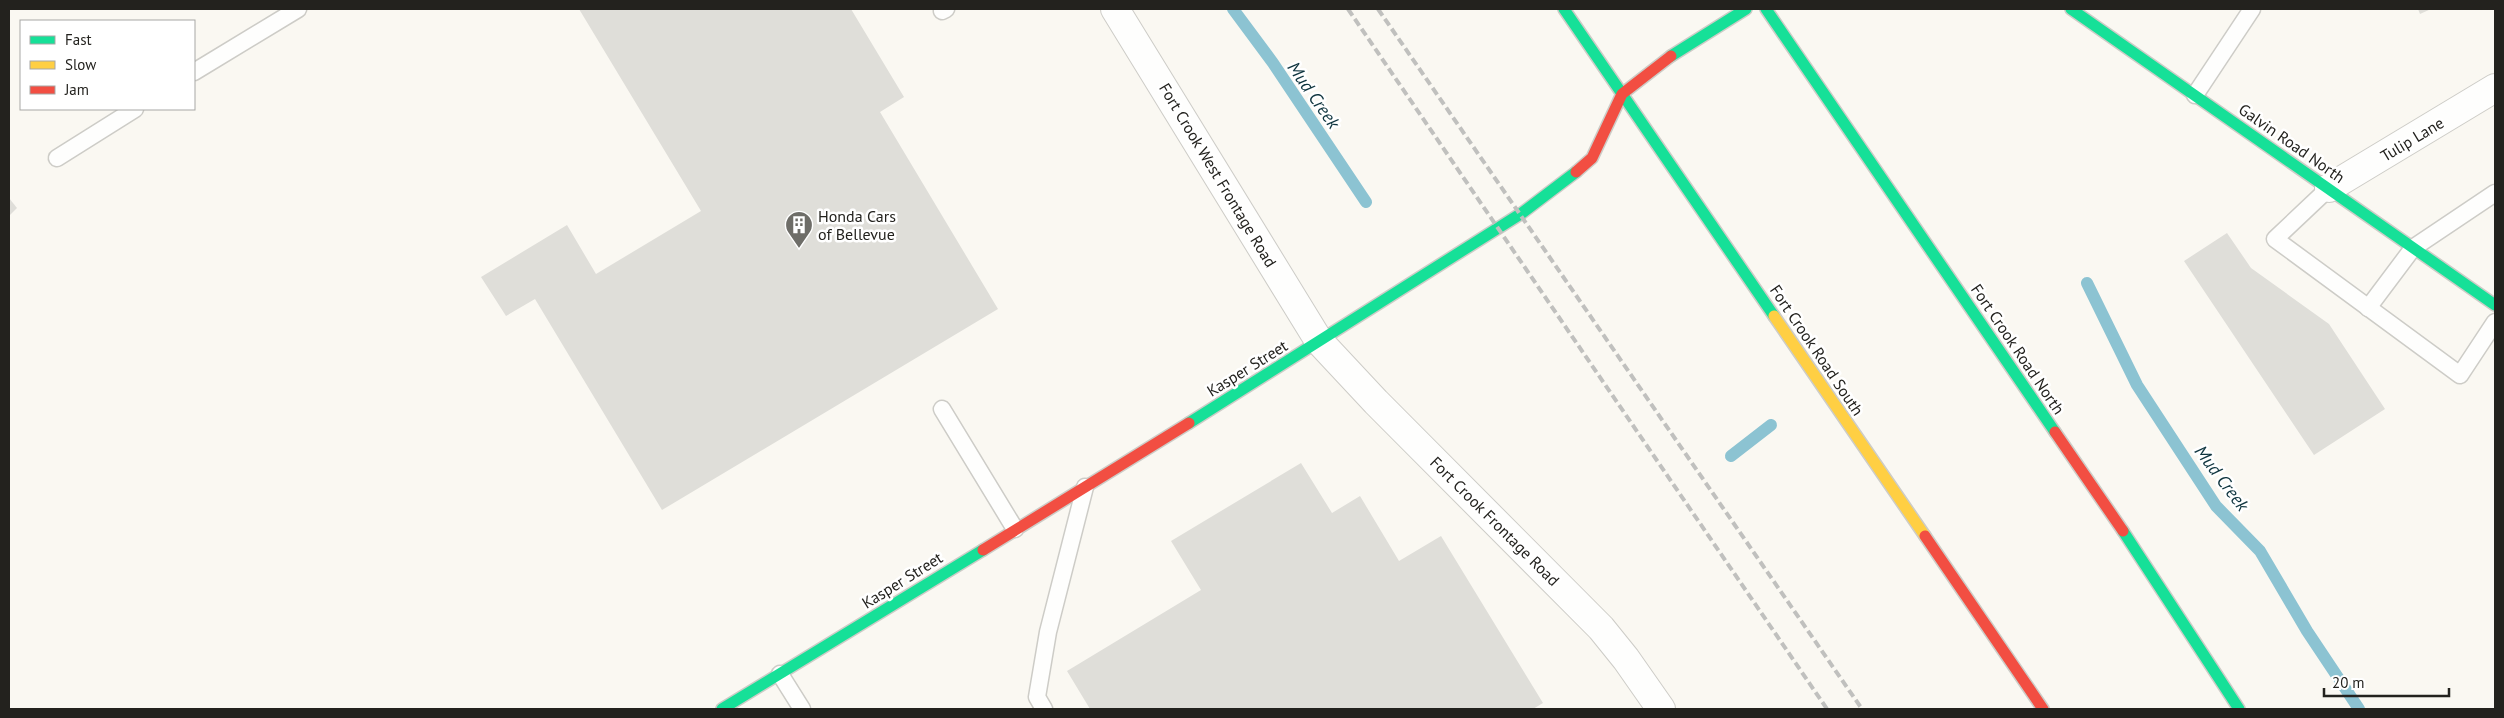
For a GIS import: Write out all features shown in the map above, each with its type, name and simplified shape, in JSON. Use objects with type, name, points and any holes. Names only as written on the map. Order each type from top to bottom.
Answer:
[{"type":"main road","name":"Fort Crook Road South","points":[[1564,9],[2043,709]]},
{"type":"main road","name":"Kasper Street","points":[[722,709],[1085,487],[1522,213],[1568,179],[1592,158],[1622,94],[1659,63],[1746,9]]},
{"type":"main road","name":"Fort Crook Road North","points":[[1766,9],[2118,524],[2239,709]]},
{"type":"main road","name":"Galvin Road North","points":[[2070,9],[2495,305]]},
{"type":"street","name":"Fort Crook West Frontage Road","points":[[1116,9],[1319,341]]},
{"type":"street","name":"Tulip Lane","points":[[2329,188],[2495,88]]},
{"type":"street","name":"Fort Crook Frontage Road","points":[[1319,341],[1376,402],[1601,628],[1626,659],[1661,709]]},
{"type":"lane","points":[[195,71],[298,9]]},
{"type":"lane","points":[[2195,95],[2252,9]]},
{"type":"lane","points":[[57,158],[133,110]]},
{"type":"lane","points":[[2329,188],[2275,240],[2460,375],[2495,322]]},
{"type":"lane","points":[[2368,308],[2413,248],[2495,193]]},
{"type":"lane","points":[[942,409],[1015,529]]},
{"type":"lane","points":[[1044,709],[1037,697],[1048,632],[1085,487]]},
{"type":"lane","points":[[780,674],[802,709]]},
{"type":"building","name":"Honda Cars of Bellevue","points":[[579,9],[851,9],[904,97],[880,112],[998,309],[662,510],[535,299],[506,316],[481,277],[567,225],[596,274],[701,211]]},
{"type":"building","points":[[2418,9],[2431,9],[2420,14]]},
{"type":"building","points":[[9,198],[17,208],[9,216]]},
{"type":"building","points":[[2227,233],[2251,268],[2329,324],[2385,409],[2314,455],[2184,261]]},
{"type":"building","points":[[1301,463],[1332,513],[1360,496],[1399,561],[1441,536],[1543,703],[1533,709],[1090,709],[1067,671],[1201,590],[1171,541]]},
{"type":"waterway","name":"Mud Creek","points":[[1233,9],[1273,63],[1366,202]]},
{"type":"waterway","name":"Mud Creek","points":[[2087,283],[2137,385],[2216,506],[2260,551],[2307,631],[2359,709]]},
{"type":"waterway","name":"Mud Creek","points":[[1731,456],[1771,425]]},
{"type":"railway","points":[[1348,9],[1827,709]]},
{"type":"railway","points":[[1378,9],[1862,709]]},
{"type":"traffic: fast","points":[[1564,9],[1774,316]]},
{"type":"traffic: fast","points":[[1671,56],[1746,9]]},
{"type":"traffic: fast","points":[[1766,9],[2055,432]]},
{"type":"traffic: fast","points":[[2071,9],[2495,305]]},
{"type":"traffic: fast","points":[[1189,423],[1522,213],[1576,172]]},
{"type":"traffic: fast","points":[[2123,531],[2239,709]]},
{"type":"traffic: fast","points":[[722,709],[983,550]]},
{"type":"traffic: slow","points":[[1774,316],[1925,536]]},
{"type":"traffic: jam","points":[[1576,172],[1592,158],[1622,94],[1671,56]]},
{"type":"traffic: jam","points":[[983,550],[1189,423]]},
{"type":"traffic: jam","points":[[2055,432],[2123,531]]},
{"type":"traffic: jam","points":[[1925,536],[2043,709]]},
{"type":"place","name":"Honda Cars of Bellevue","points":[[799,249]]}]
